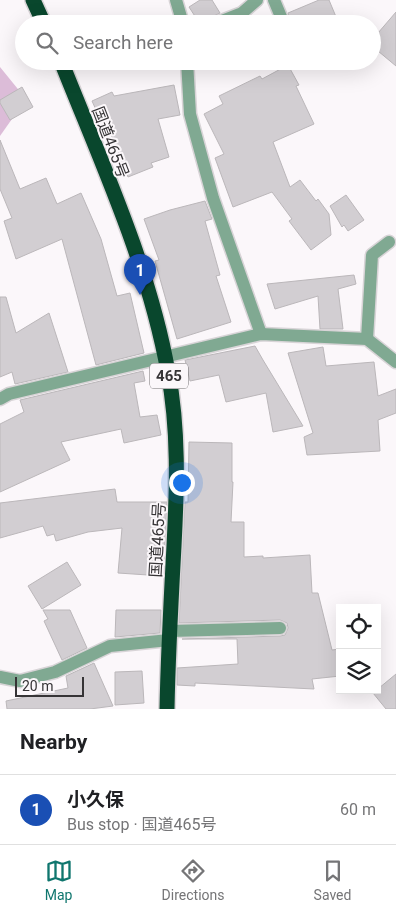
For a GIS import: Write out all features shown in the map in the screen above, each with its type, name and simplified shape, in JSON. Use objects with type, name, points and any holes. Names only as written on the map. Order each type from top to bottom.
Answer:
[{"type":"highway","points":[[33,0],[40,15]]},
{"type":"highway","name":"国道465号","points":[[65,70],[144,273],[161,337],[168,373],[177,446],[167,709]]},
{"type":"street","points":[[176,0],[180,15]]},
{"type":"street","points":[[237,15],[257,0]]},
{"type":"street","points":[[274,0],[280,15]]},
{"type":"street","points":[[188,70],[190,114],[205,170],[261,334]]},
{"type":"street","points":[[367,339],[372,255],[389,242]]},
{"type":"street","points":[[0,399],[9,394],[261,334],[367,339],[396,362]]},
{"type":"street","points":[[0,677],[20,681],[55,672],[110,646],[169,636],[280,628]]},
{"type":"shaded area","points":[[0,67],[26,99],[0,136]]},
{"type":"building","points":[[200,0],[212,0],[220,13],[216,15],[194,15],[189,7]]},
{"type":"building","points":[[319,0],[329,0],[335,15],[289,15],[288,13]]},
{"type":"building","points":[[396,12],[396,66],[381,54],[381,30]]},
{"type":"building","points":[[279,70],[291,70],[299,85],[296,86],[314,124],[273,142],[290,187],[300,180],[329,214],[331,235],[311,250],[289,221],[292,219],[272,192],[233,207],[215,158],[224,154],[204,114],[223,104],[219,96],[260,76],[262,79]]},
{"type":"building","points":[[174,85],[180,115],[158,119],[169,157],[151,163],[153,167],[128,177],[105,119],[101,121],[92,101],[112,92],[114,96]]},
{"type":"building","points":[[22,87],[33,107],[10,120],[0,100]]},
{"type":"building","points":[[0,140],[20,189],[46,178],[57,204],[81,193],[101,239],[117,296],[130,293],[144,353],[96,365],[62,239],[16,259],[4,221],[12,218],[0,189]]},
{"type":"building","points":[[346,195],[364,220],[348,231],[344,225],[342,227],[330,206]]},
{"type":"building","points":[[205,201],[212,219],[205,221],[220,275],[216,276],[231,322],[177,339],[155,261],[159,260],[144,219]]},
{"type":"building","points":[[354,275],[356,284],[338,289],[343,329],[320,329],[318,296],[275,309],[267,284]]},
{"type":"building","points":[[0,297],[6,297],[16,333],[49,313],[68,372],[15,384],[12,372],[0,377]]},
{"type":"building","points":[[255,346],[303,426],[273,432],[266,393],[226,402],[219,375],[190,381],[185,360]]},
{"type":"building","points":[[323,347],[326,366],[374,362],[378,396],[396,389],[396,413],[378,420],[380,451],[307,455],[304,437],[313,433],[288,353]]},
{"type":"building","points":[[143,371],[145,381],[134,383],[140,417],[157,415],[161,435],[124,443],[121,429],[61,442],[70,460],[0,492],[0,424],[24,412],[20,400]]},
{"type":"building","points":[[189,442],[232,443],[231,522],[244,522],[244,557],[263,556],[263,558],[310,555],[312,593],[318,593],[332,650],[336,650],[336,676],[312,679],[314,689],[195,683],[195,686],[177,685],[177,668],[238,664],[237,639],[182,639],[280,636],[285,635],[288,628],[287,623],[280,620],[179,623],[185,502],[188,502]]},
{"type":"building","points":[[115,489],[117,502],[167,502],[163,576],[118,573],[122,528],[88,532],[56,541],[54,534],[47,536],[43,526],[0,538],[0,503]]},
{"type":"building","points":[[67,562],[81,585],[42,609],[28,586]]},
{"type":"building","points":[[43,610],[70,610],[87,648],[62,660],[44,621],[48,619]]},
{"type":"building","points":[[116,610],[161,610],[160,633],[115,637]]},
{"type":"building","points":[[94,663],[113,706],[90,709],[7,709],[6,701],[68,688],[66,676]]},
{"type":"building","points":[[142,671],[144,703],[115,705],[115,672]]},
{"type":"building","points":[[396,674],[396,709],[386,709],[374,694],[381,694],[381,686]]},
{"type":"place","name":"小久保","points":[[140,295]]}]
